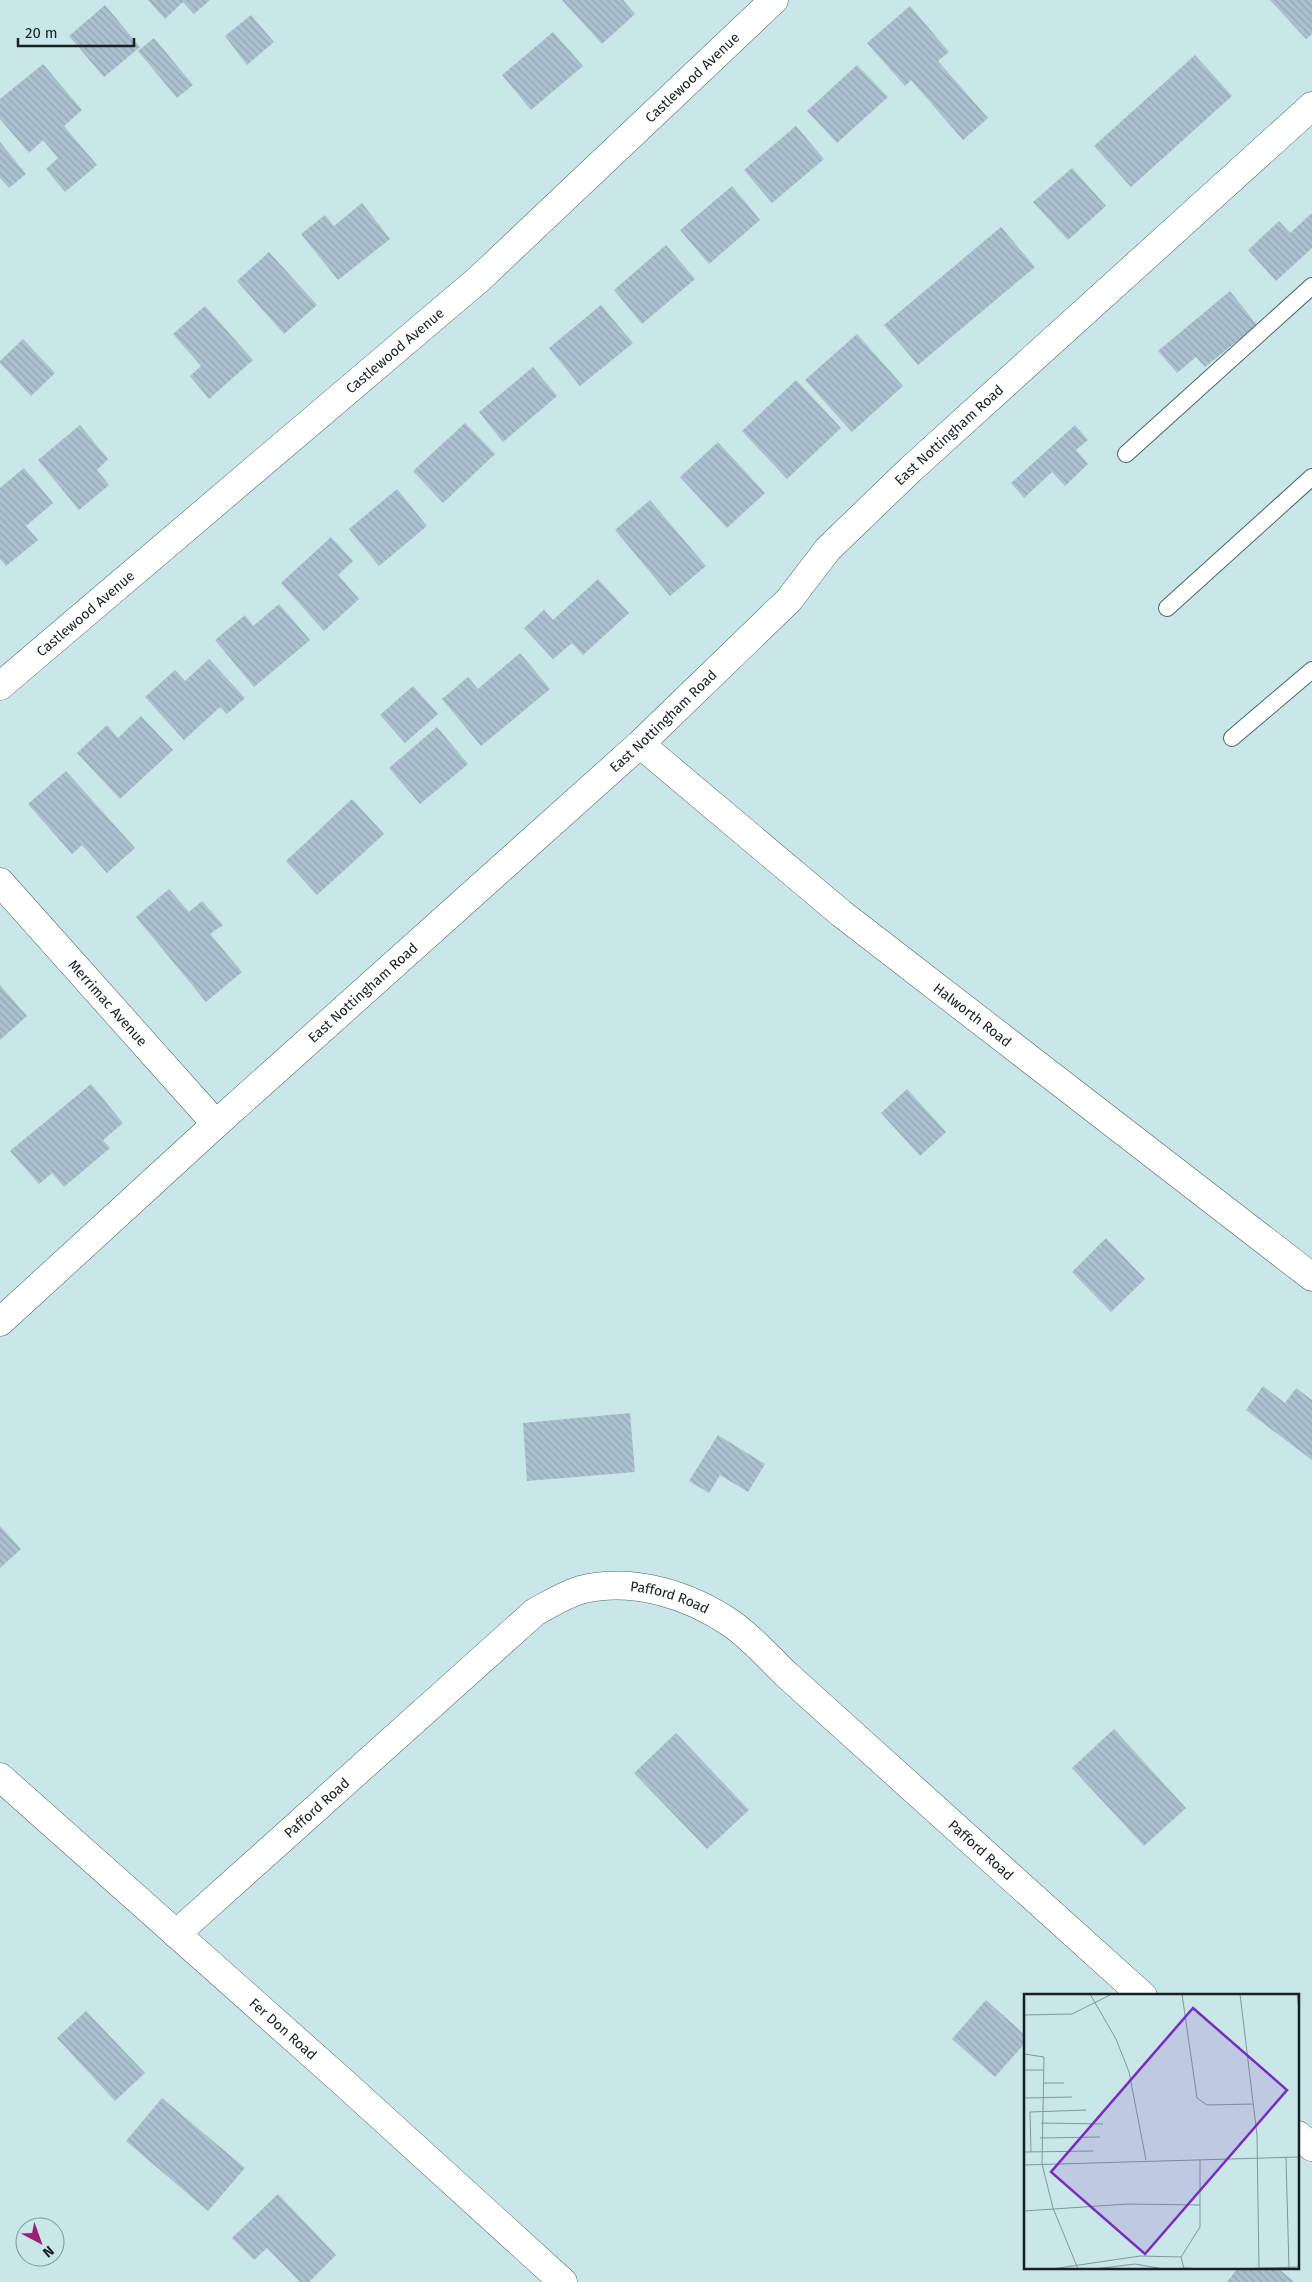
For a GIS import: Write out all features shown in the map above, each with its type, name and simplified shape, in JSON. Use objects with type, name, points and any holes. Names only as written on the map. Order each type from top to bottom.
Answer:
[{"type":"street","name":"Castlewood Avenue","points":[[0,686],[479,278],[774,0]]},
{"type":"street","name":"East Nottingham Road","points":[[0,1322],[216,1124],[640,744],[789,600],[828,549],[911,469],[1312,106]]},
{"type":"street","name":"Halworth Road","points":[[640,744],[842,914],[1312,1278]]},
{"type":"street","name":"Merrimac Avenue","points":[[0,882],[216,1124]]},
{"type":"street","name":"Pafford Road","points":[[176,1934],[535,1612],[559,1598],[580,1590],[614,1585],[666,1592],[690,1601],[733,1624],[1141,1994]]},
{"type":"street","name":"Fer Don Road","points":[[0,1778],[342,2081],[563,2282]]},
{"type":"street","points":[[1300,2137],[1312,2147]]},
{"type":"lane","points":[[1126,454],[1312,286]]},
{"type":"lane","points":[[1166,608],[1312,477]]},
{"type":"lane","points":[[1232,738],[1312,670]]},
{"type":"building","points":[[148,0],[210,0],[194,14],[183,2],[165,19]]},
{"type":"building","points":[[562,0],[623,0],[635,14],[602,44]]},
{"type":"building","points":[[1270,0],[1312,0],[1312,34],[1306,39]]},
{"type":"building","points":[[105,5],[140,47],[104,77],[69,36]]},
{"type":"building","points":[[910,6],[949,52],[938,61],[988,118],[963,140],[911,80],[905,86],[867,43]]},
{"type":"building","points":[[251,15],[274,42],[247,65],[225,36]]},
{"type":"building","points":[[553,32],[583,66],[531,110],[502,75]]},
{"type":"building","points":[[154,38],[193,85],[177,98],[138,51]]},
{"type":"building","points":[[1195,55],[1232,96],[1131,187],[1094,146]]},
{"type":"building","points":[[43,64],[82,110],[64,126],[97,165],[65,192],[46,169],[58,158],[43,140],[29,153],[0,119],[0,99]]},
{"type":"building","points":[[857,65],[888,97],[837,143],[807,111]]},
{"type":"building","points":[[796,126],[824,159],[772,203],[744,170]]},
{"type":"building","points":[[0,142],[26,174],[9,188],[0,178]]},
{"type":"building","points":[[1072,168],[1106,206],[1068,240],[1033,202]]},
{"type":"building","points":[[732,186],[760,220],[709,264],[680,230]]},
{"type":"building","points":[[362,203],[390,239],[338,280],[301,234],[325,215],[334,226]]},
{"type":"building","points":[[1312,213],[1312,248],[1276,281],[1248,250],[1279,221],[1290,233]]},
{"type":"building","points":[[1001,227],[1035,267],[918,365],[884,325]]},
{"type":"building","points":[[666,245],[695,279],[642,324],[614,290]]},
{"type":"building","points":[[269,252],[317,305],[284,334],[237,281]]},
{"type":"building","points":[[1230,291],[1257,325],[1205,367],[1196,357],[1177,373],[1158,351]]},
{"type":"building","points":[[601,305],[633,343],[580,386],[549,348]]},
{"type":"building","points":[[205,306],[253,360],[209,399],[190,376],[201,366],[173,334]]},
{"type":"building","points":[[857,334],[903,386],[852,432],[805,380]]},
{"type":"building","points":[[23,339],[55,373],[31,396],[0,363]]},
{"type":"building","points":[[533,367],[557,396],[503,442],[479,412]]},
{"type":"building","points":[[796,380],[841,428],[787,479],[742,431]]},
{"type":"building","points":[[465,423],[495,454],[443,503],[413,471]]},
{"type":"building","points":[[80,425],[108,459],[97,470],[109,485],[79,510],[38,460]]},
{"type":"building","points":[[1075,425],[1088,440],[1076,450],[1088,464],[1065,486],[1052,472],[1024,498],[1011,483]]},
{"type":"building","points":[[718,442],[765,493],[727,528],[680,477]]},
{"type":"building","points":[[24,468],[53,503],[26,526],[38,540],[6,566],[0,559],[0,488]]},
{"type":"building","points":[[397,489],[427,526],[379,566],[349,529]]},
{"type":"building","points":[[650,500],[706,566],[670,596],[615,530]]},
{"type":"building","points":[[331,537],[353,561],[338,575],[359,599],[324,631],[281,583]]},
{"type":"building","points":[[598,579],[629,613],[583,655],[572,643],[553,659],[524,628],[544,610],[553,620]]},
{"type":"building","points":[[279,604],[310,640],[254,687],[215,640],[245,615],[253,626]]},
{"type":"building","points":[[520,653],[550,689],[481,746],[442,699],[468,677],[478,689]]},
{"type":"building","points":[[209,659],[245,698],[227,714],[220,707],[184,740],[145,697],[175,670],[185,681]]},
{"type":"building","points":[[413,686],[438,714],[405,743],[380,715]]},
{"type":"building","points":[[141,716],[173,750],[120,799],[77,753],[107,725],[118,738]]},
{"type":"building","points":[[437,727],[468,764],[420,804],[389,768]]},
{"type":"building","points":[[66,771],[135,848],[107,873],[82,845],[72,854],[28,804]]},
{"type":"building","points":[[352,799],[384,834],[317,895],[286,861]]},
{"type":"building","points":[[169,889],[189,912],[202,901],[223,925],[210,934],[242,972],[206,1002],[136,917]]},
{"type":"building","points":[[0,985],[27,1016],[0,1040]]},
{"type":"building","points":[[91,1084],[123,1123],[103,1140],[110,1148],[64,1187],[52,1173],[39,1184],[10,1151]]},
{"type":"building","points":[[907,1089],[946,1132],[920,1156],[881,1113]]},
{"type":"building","points":[[1106,1238],[1145,1279],[1111,1312],[1072,1272]]},
{"type":"building","points":[[1263,1386],[1285,1403],[1296,1388],[1312,1400],[1312,1460],[1246,1410]]},
{"type":"building","points":[[630,1413],[635,1472],[527,1481],[523,1423]]},
{"type":"building","points":[[718,1435],[765,1464],[748,1492],[720,1475],[709,1493],[689,1481]]},
{"type":"building","points":[[0,1526],[21,1549],[0,1568]]},
{"type":"building","points":[[1114,1729],[1186,1808],[1144,1846],[1072,1768]]},
{"type":"building","points":[[676,1733],[749,1810],[707,1849],[634,1773]]},
{"type":"building","points":[[986,2000],[1024,2034],[1024,2044],[995,2077],[952,2039]]},
{"type":"building","points":[[86,2011],[145,2073],[115,2101],[57,2038]]},
{"type":"building","points":[[162,2098],[245,2168],[208,2211],[126,2141]]},
{"type":"building","points":[[278,2194],[336,2255],[309,2282],[300,2282],[267,2248],[254,2260],[232,2238]]},
{"type":"building","points":[[1236,2270],[1280,2270],[1294,2282],[1227,2282]]}]
